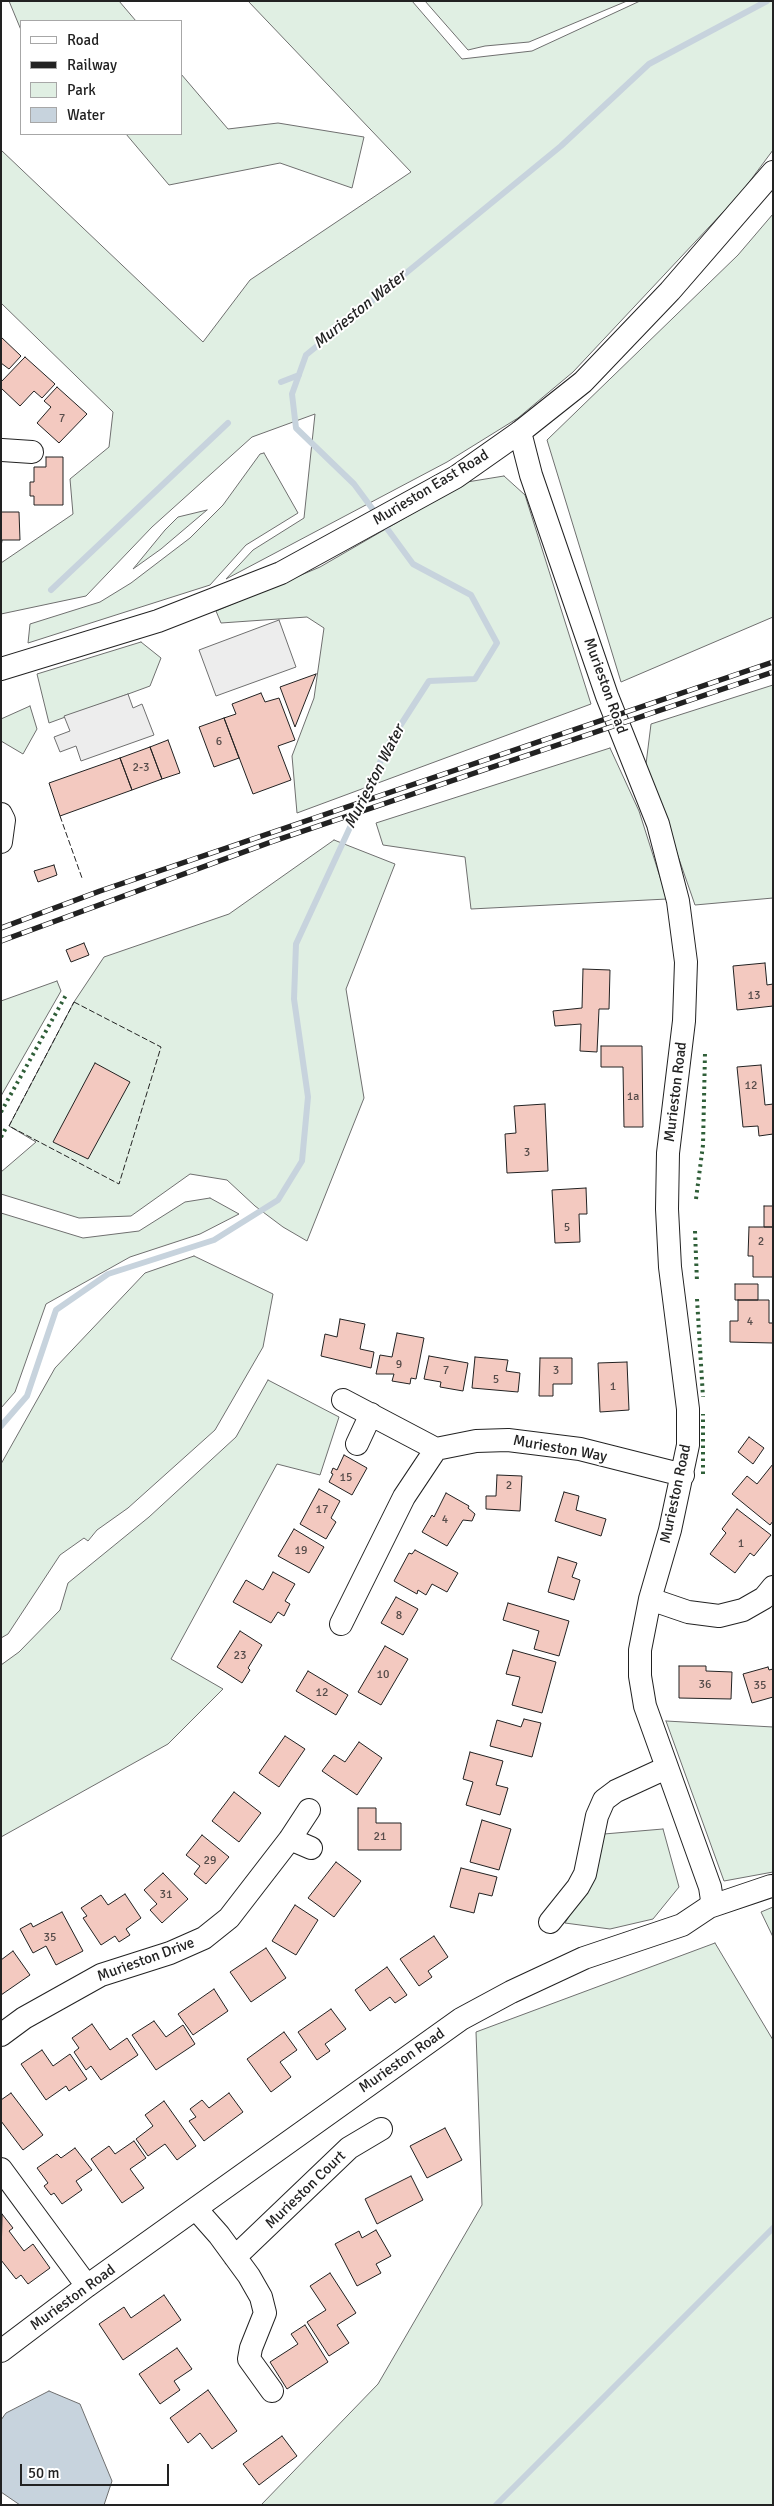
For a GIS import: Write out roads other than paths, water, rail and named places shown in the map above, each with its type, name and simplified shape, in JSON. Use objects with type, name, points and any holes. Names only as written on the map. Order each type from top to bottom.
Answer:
[{"type":"street","name":"Murieston East Road","points":[[1,669],[158,621],[282,573],[456,477],[520,432],[583,382],[670,291],[773,172]]},
{"type":"street","name":"Murieston Road","points":[[1,2351],[87,2286],[461,2019],[510,1992],[584,1958],[682,1925],[709,1908],[712,1900],[710,1887],[645,1706],[640,1676],[640,1650],[650,1599],[683,1475],[688,1444],[688,1409],[670,1267],[668,1209],[668,1153],[684,1021],[686,962],[678,901],[658,824],[607,696],[531,475],[520,432]]},
{"type":"street","points":[[1,450],[32,452]]},
{"type":"street","points":[[1,814],[4,820],[1,842]]},
{"type":"street","points":[[341,1624],[404,1497],[436,1449],[343,1400]]},
{"type":"street","points":[[357,1444],[371,1414]]},
{"type":"street","name":"Murieston Way","points":[[436,1449],[476,1441],[508,1440],[580,1449],[683,1475]]},
{"type":"street","points":[[650,1599],[688,1612],[719,1616],[743,1610],[764,1598],[773,1587]]},
{"type":"street","points":[[550,1922],[578,1887],[585,1874],[597,1816],[604,1800],[616,1791],[666,1768]]},
{"type":"street","name":"Murieston Drive","points":[[1,2034],[24,2018],[101,1975],[170,1953],[204,1938],[229,1918],[290,1839],[309,1810]]},
{"type":"street","points":[[290,1839],[311,1848]]},
{"type":"street","points":[[709,1908],[771,1886]]},
{"type":"street","name":"Murieston Court","points":[[235,2257],[349,2148],[381,2129]]},
{"type":"street","points":[[1,2169],[87,2286]]},
{"type":"street","points":[[196,2209],[219,2234],[253,2283],[266,2312],[251,2348],[250,2358],[272,2391]]},
{"type":"water","points":[[49,2391],[80,2404],[112,2481],[104,2505],[20,2505],[1,2492],[1,2420],[6,2413]]},
{"type":"waterway","name":"Murieston Water","points":[[377,515],[354,484],[296,428],[292,394],[306,355],[561,146],[649,64],[767,1]]},
{"type":"waterway","points":[[281,382],[299,375]]},
{"type":"waterway","points":[[51,590],[228,423]]},
{"type":"waterway","name":"Murieston Water","points":[[1,1426],[27,1396],[56,1310],[108,1274],[214,1240],[278,1200],[302,1161],[308,1097],[294,999],[296,944],[389,743],[429,681],[475,679],[497,643],[471,595],[413,564],[383,523]]},
{"type":"waterway","points":[[496,2505],[773,2228]]},
{"type":"railway","points":[[1,928],[100,891],[773,662]]},
{"type":"railway","points":[[1,941],[271,842],[773,672]]}]
